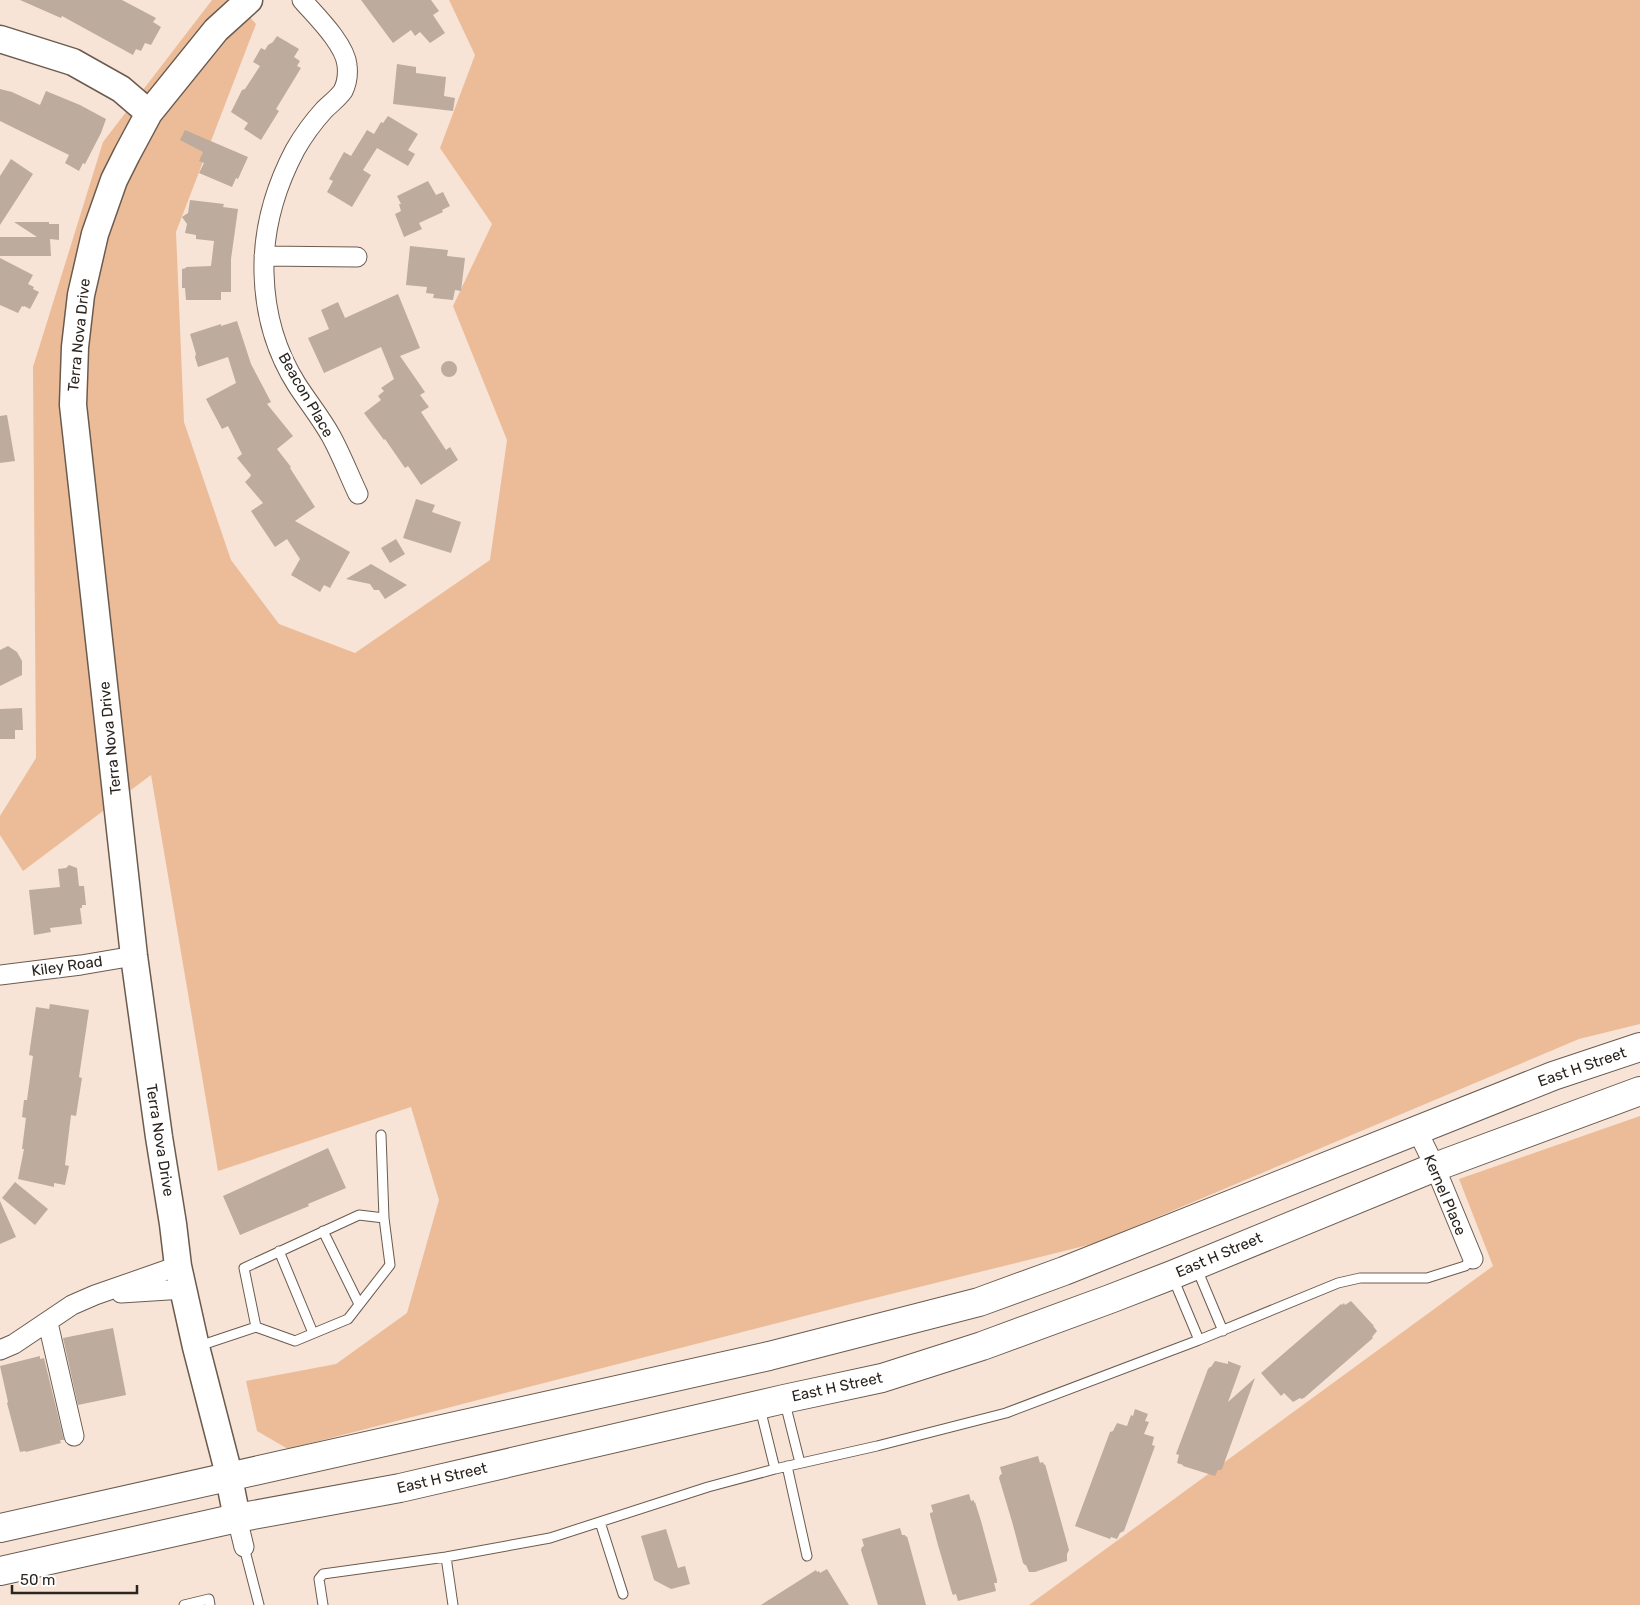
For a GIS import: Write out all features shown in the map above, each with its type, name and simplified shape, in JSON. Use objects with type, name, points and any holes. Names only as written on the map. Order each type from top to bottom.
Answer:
[{"type":"main road","name":"East H Street","points":[[0,1528],[769,1356],[979,1302],[1064,1271],[1566,1071],[1640,1047]]},
{"type":"main road","name":"East H Street","points":[[0,1571],[237,1518],[400,1488],[882,1378],[982,1346],[1184,1270],[1435,1167],[1640,1091]]},
{"type":"street","name":"Terra Nova Drive","points":[[237,1518],[229,1476],[196,1347],[181,1277],[134,956],[73,405],[75,347],[87,261],[114,180],[149,113],[216,30],[248,0]]},
{"type":"street","name":"Beacon Place","points":[[302,0],[343,49],[347,63],[346,81],[342,91],[323,111],[301,141],[284,174],[271,211],[264,256],[265,292],[269,319],[279,348],[297,384],[331,436],[358,494]]},
{"type":"street","points":[[0,38],[73,62],[121,89],[149,113]]},
{"type":"street","points":[[264,256],[357,257]]},
{"type":"street","name":"Kiley Road","points":[[0,976],[81,966],[134,956]]},
{"type":"street","name":"Kernel Place","points":[[1417,1130],[1435,1167],[1472,1259]]},
{"type":"street","points":[[0,1350],[14,1344],[48,1323],[72,1305],[95,1295],[181,1277]]},
{"type":"street","points":[[48,1323],[74,1436]]},
{"type":"street","points":[[237,1518],[244,1547]]},
{"type":"lane","points":[[196,1347],[256,1327],[295,1341],[348,1319],[390,1265],[384,1218],[381,1135]]},
{"type":"lane","points":[[256,1327],[244,1268],[359,1215],[384,1218]]},
{"type":"lane","points":[[323,1231],[359,1304]]},
{"type":"lane","points":[[279,1251],[313,1333]]},
{"type":"lane","points":[[323,1605],[319,1579],[323,1574],[446,1557],[550,1538],[708,1486],[877,1446],[1006,1412],[1199,1340],[1338,1283],[1360,1278],[1427,1278],[1466,1266],[1472,1259]]},
{"type":"lane","points":[[1184,1270],[1223,1330]]},
{"type":"lane","points":[[1184,1270],[1199,1340]]},
{"type":"lane","points":[[772,1402],[800,1463]]},
{"type":"lane","points":[[772,1402],[775,1469]]},
{"type":"lane","points":[[787,1466],[807,1556]]},
{"type":"lane","points":[[600,1522],[623,1594]]},
{"type":"lane","points":[[244,1547],[259,1605]]},
{"type":"lane","points":[[446,1557],[453,1605]]},
{"type":"lane","points":[[184,1605],[209,1599],[210,1605]]},
{"type":"shaded area","points":[[212,0],[234,0],[256,24],[176,232],[184,422],[231,560],[279,624],[355,653],[490,560],[507,440],[453,306],[492,224],[440,148],[475,55],[449,0],[1640,0],[1640,1024],[1579,1039],[1096,1243],[288,1449],[257,1431],[246,1381],[336,1364],[407,1313],[439,1200],[411,1107],[218,1171],[151,775],[23,871],[0,835],[0,816],[36,758],[33,367],[103,142]]},
{"type":"shaded area","points":[[1640,1116],[1640,1605],[1029,1605],[1493,1266],[1459,1179]]},
{"type":"building","points":[[20,0],[122,0],[156,18],[153,22],[161,27],[151,45],[145,43],[141,51],[136,49],[133,55],[62,16],[61,18]]},
{"type":"building","points":[[361,0],[431,0],[439,11],[433,15],[445,33],[430,43],[420,32],[415,36],[411,30],[393,43]]},
{"type":"building","points":[[277,36],[299,49],[294,57],[300,61],[297,66],[301,68],[276,109],[279,111],[261,140],[244,129],[248,123],[231,112],[242,90],[245,89],[260,66],[253,62],[261,48],[265,50]]},
{"type":"building","points":[[397,64],[416,67],[416,73],[446,77],[444,96],[455,98],[453,111],[393,104]]},
{"type":"building","points":[[0,89],[12,92],[40,105],[46,91],[80,105],[106,119],[85,164],[83,163],[79,171],[65,163],[69,155],[0,121]]},
{"type":"building","points":[[388,116],[418,134],[408,150],[415,154],[408,166],[377,148],[363,170],[371,175],[352,207],[327,192],[333,181],[329,179],[344,152],[351,156],[367,130],[374,134],[381,122],[383,123]]},
{"type":"building","points":[[185,130],[248,157],[238,179],[236,178],[232,187],[199,173],[204,163],[199,161],[203,152],[180,140]]},
{"type":"building","points":[[11,159],[33,174],[0,225],[0,176]]},
{"type":"building","points":[[428,181],[436,195],[443,192],[450,206],[442,210],[443,212],[419,223],[422,229],[404,237],[395,214],[401,211],[399,204],[401,204],[397,196]]},
{"type":"building","points":[[190,200],[224,204],[223,207],[238,209],[231,259],[231,292],[221,292],[221,300],[186,300],[185,288],[182,288],[182,269],[186,267],[211,266],[214,241],[196,239],[196,235],[185,233],[187,224],[182,217],[188,213]]},
{"type":"building","points":[[14,222],[49,222],[49,224],[59,224],[59,240],[50,239],[51,256],[0,256],[0,237],[37,237]]},
{"type":"building","points":[[410,246],[448,250],[447,256],[465,258],[461,291],[455,290],[453,300],[433,298],[434,294],[426,293],[427,287],[406,285]]},
{"type":"building","points":[[0,258],[33,275],[28,284],[39,292],[30,309],[22,306],[18,313],[0,305]]},
{"type":"building","points":[[398,294],[420,348],[400,356],[425,392],[420,395],[429,407],[421,412],[446,450],[450,447],[458,460],[421,485],[408,466],[405,468],[364,413],[381,400],[378,396],[384,391],[381,388],[394,379],[381,347],[324,373],[308,338],[329,329],[321,310],[338,302],[345,318]]},
{"type":"building","points":[[237,321],[251,364],[271,402],[267,404],[293,436],[277,449],[291,467],[315,507],[295,521],[350,552],[330,588],[324,585],[320,592],[291,575],[300,559],[287,539],[275,547],[251,511],[263,503],[245,482],[251,475],[237,458],[242,454],[228,426],[222,429],[206,399],[236,383],[228,357],[198,367],[190,334]]},
{"type":"building","points":[[449,361],[455,363],[457,369],[455,375],[449,377],[443,375],[441,369],[443,363]]},
{"type":"building","points":[[7,415],[15,461],[0,463],[0,416]]},
{"type":"building","points":[[416,499],[435,505],[432,512],[461,522],[451,553],[403,538]]},
{"type":"building","points":[[396,539],[405,554],[390,563],[381,548]]},
{"type":"building","points":[[371,564],[407,585],[385,599],[379,590],[374,590],[370,584],[346,579]]},
{"type":"building","points":[[8,646],[17,652],[22,661],[22,675],[0,686],[0,650]]},
{"type":"building","points":[[22,708],[23,730],[15,730],[15,739],[0,739],[0,709]]},
{"type":"building","points":[[69,865],[77,868],[79,886],[84,886],[86,905],[82,905],[82,908],[80,908],[82,924],[50,928],[51,932],[34,935],[29,890],[60,887],[58,869],[66,868]]},
{"type":"building","points":[[50,1004],[89,1010],[79,1077],[82,1078],[76,1116],[71,1115],[65,1165],[69,1166],[65,1185],[54,1183],[54,1187],[18,1179],[24,1149],[22,1149],[26,1118],[22,1117],[24,1100],[27,1100],[33,1056],[29,1055],[36,1007],[49,1009]]},
{"type":"building","points":[[328,1148],[346,1188],[240,1235],[223,1196]]},
{"type":"building","points":[[15,1182],[48,1209],[35,1225],[2,1198]]},
{"type":"building","points":[[0,1201],[16,1237],[0,1244]]},
{"type":"building","points":[[1351,1301],[1377,1331],[1373,1338],[1304,1398],[1293,1402],[1284,1393],[1281,1396],[1261,1373],[1341,1304],[1344,1303],[1345,1305]]},
{"type":"building","points":[[113,1328],[126,1395],[78,1405],[63,1338]]},
{"type":"building","points":[[40,1356],[40,1359],[44,1358],[64,1440],[60,1440],[61,1443],[20,1452],[7,1403],[0,1366]]},
{"type":"building","points":[[1215,1361],[1228,1364],[1228,1361],[1241,1366],[1228,1402],[1255,1378],[1222,1469],[1218,1470],[1215,1476],[1177,1463],[1179,1455],[1176,1454],[1208,1369]]},
{"type":"building","points":[[1135,1409],[1148,1414],[1145,1421],[1149,1422],[1144,1434],[1154,1437],[1152,1445],[1155,1446],[1124,1531],[1120,1533],[1117,1539],[1111,1537],[1110,1539],[1075,1526],[1110,1432],[1113,1431],[1117,1423],[1127,1426]]},
{"type":"building","points":[[1038,1456],[1040,1463],[1043,1462],[1045,1464],[1069,1550],[1067,1561],[1035,1572],[1029,1572],[1023,1563],[999,1478],[1002,1474],[1000,1467]]},
{"type":"building","points":[[969,1494],[971,1501],[974,1500],[975,1502],[981,1521],[997,1583],[994,1583],[996,1591],[958,1601],[956,1594],[953,1595],[952,1593],[930,1513],[933,1512],[931,1505]]},
{"type":"building","points":[[900,1528],[902,1535],[907,1536],[926,1605],[878,1605],[861,1550],[864,1546],[862,1539]]},
{"type":"building","points":[[666,1529],[678,1568],[685,1566],[690,1584],[671,1589],[654,1580],[641,1536]]},
{"type":"building","points":[[827,1569],[849,1605],[761,1605],[816,1570],[820,1573]]}]
